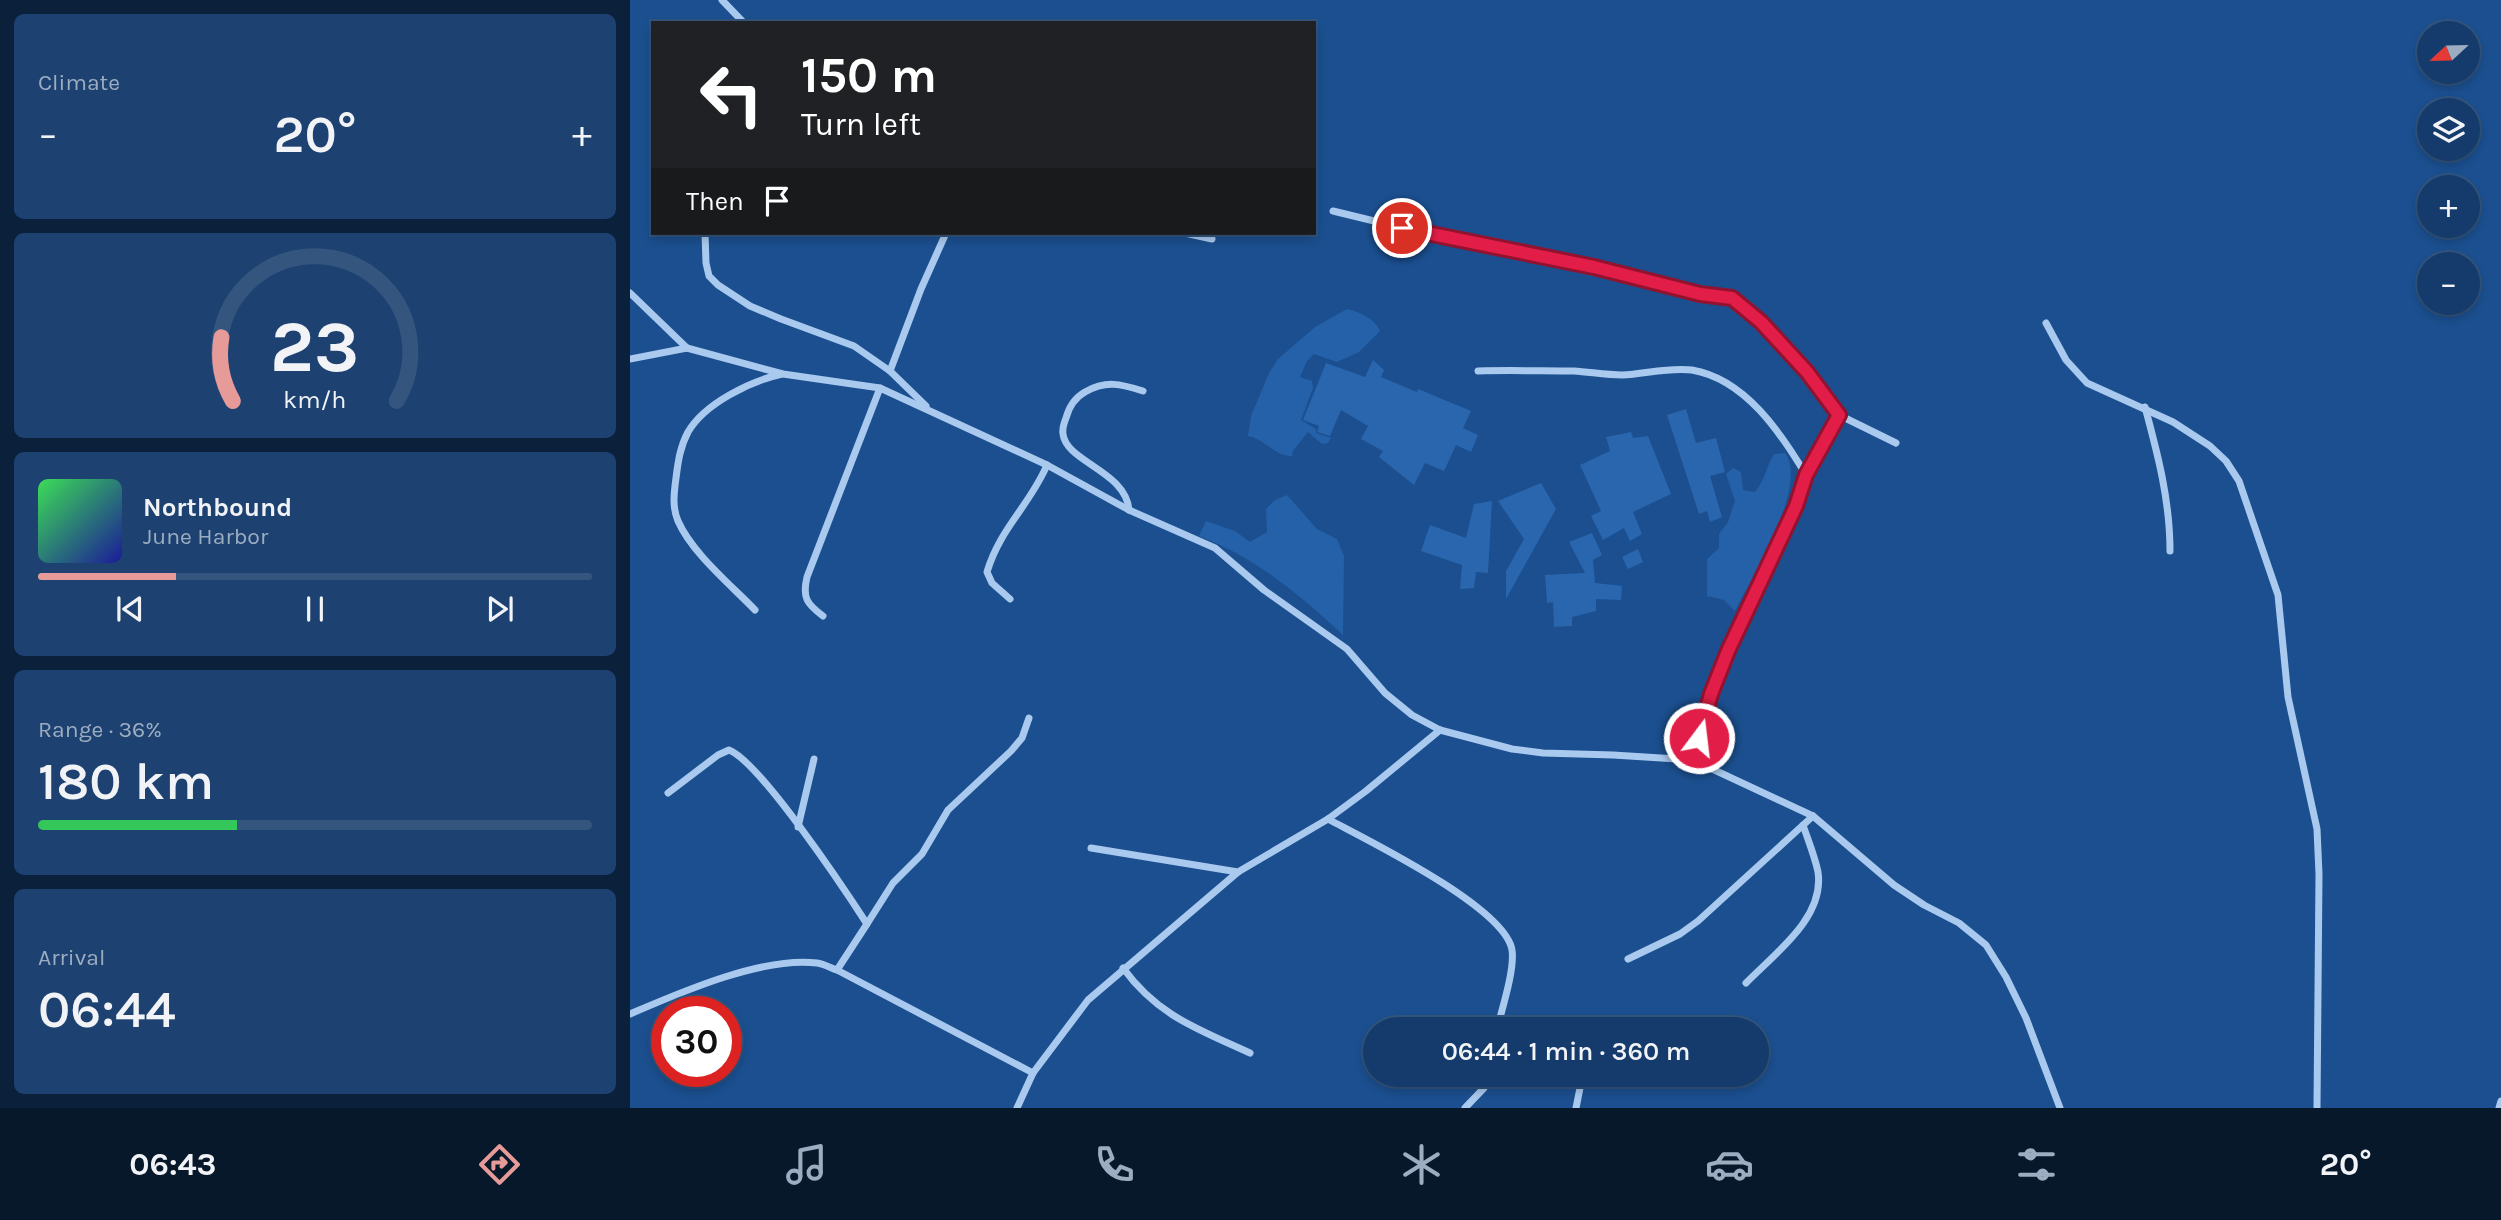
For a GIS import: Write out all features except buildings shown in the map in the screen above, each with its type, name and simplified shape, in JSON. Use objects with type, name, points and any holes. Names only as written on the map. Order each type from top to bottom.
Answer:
[{"type":"street","points":[[722,0],[742,21]]},
{"type":"street","points":[[1333,211],[1448,239],[1594,267],[1700,294],[1732,298],[1761,322],[1807,372],[1839,415],[1896,443]]},
{"type":"street","points":[[705,235],[709,276],[718,285],[760,310],[855,345],[890,370],[929,409]]},
{"type":"street","points":[[890,370],[945,235]]},
{"type":"street","points":[[1194,235],[1212,239]]},
{"type":"street","points":[[630,293],[687,348]]},
{"type":"street","points":[[2046,323],[2066,360],[2087,383],[2173,422],[2210,446],[2226,461],[2239,481],[2278,594],[2288,697],[2317,830],[2317,1108]]},
{"type":"street","points":[[630,359],[687,348],[783,374],[880,388],[1047,465],[1129,510],[1214,548],[1264,590],[1348,649],[1385,693],[1412,715],[1440,730],[1512,749],[1543,753],[1693,760],[1812,816],[1894,885],[1924,905],[1959,923],[1986,945],[2006,977],[2026,1018],[2060,1108]]},
{"type":"street","points":[[1478,371],[1622,375],[1690,370],[1707,374],[1729,386],[1764,414],[1783,437],[1806,475]]},
{"type":"street","points":[[755,610],[682,530],[675,512],[673,494],[680,451],[689,430],[708,410],[744,387],[783,374]]},
{"type":"street","points":[[1129,510],[1121,489],[1069,446],[1063,434],[1063,427],[1068,411],[1079,396],[1093,388],[1118,383],[1143,391]]},
{"type":"street","points":[[823,616],[809,606],[804,592],[880,388]]},
{"type":"street","points":[[2145,407],[2163,475],[2168,506],[2170,551]]},
{"type":"street","points":[[1693,760],[1715,683],[1751,598],[1796,506],[1806,475],[1839,415]]},
{"type":"street","points":[[1010,599],[992,583],[987,572],[1001,537],[1033,493],[1047,465]]},
{"type":"street","points":[[837,970],[893,883],[922,854],[948,810],[1012,751],[1022,738],[1029,719]]},
{"type":"street","points":[[1017,1108],[1033,1073],[1088,1000],[1123,968],[1238,872],[1328,819],[1440,730]]},
{"type":"street","points":[[668,793],[718,754],[729,750],[743,759],[799,827],[867,924]]},
{"type":"street","points":[[799,827],[814,759]]},
{"type":"street","points":[[1628,959],[1680,934],[1698,921],[1812,816]]},
{"type":"street","points":[[1328,819],[1476,905],[1497,925],[1510,942],[1512,958],[1500,1017]]},
{"type":"street","points":[[1746,983],[1802,925],[1811,910],[1818,873],[1803,825]]},
{"type":"street","points":[[1091,848],[1238,872]]},
{"type":"street","points":[[630,1014],[674,995],[769,966],[796,962],[819,964],[837,970],[1033,1073]]},
{"type":"street","points":[[1123,968],[1147,998],[1175,1018],[1250,1053]]},
{"type":"street","points":[[1465,1108],[1485,1087]]},
{"type":"street","points":[[1576,1108],[1580,1087]]},
{"type":"street","points":[[2499,1108],[2501,1101]]},
{"type":"shaded area","points":[[1347,309],[1371,320],[1380,331],[1359,352],[1337,362],[1314,354],[1307,361],[1300,377],[1312,381],[1313,388],[1301,420],[1316,429],[1316,433],[1331,438],[1328,443],[1322,444],[1308,432],[1292,456],[1280,453],[1248,436],[1251,416],[1269,373],[1278,359],[1315,327]]},
{"type":"shaded area","points":[[1785,453],[1790,468],[1790,487],[1784,509],[1765,555],[1735,611],[1724,600],[1707,596],[1707,559],[1719,548],[1719,534],[1728,522],[1735,501],[1726,474],[1733,468],[1741,472],[1743,490],[1755,492],[1774,454]]},
{"type":"shaded area","points":[[1287,495],[1317,529],[1337,539],[1344,556],[1343,635],[1276,578],[1239,555],[1199,536],[1206,521],[1235,531],[1250,542],[1267,532],[1266,509],[1275,500]]},
{"type":"route","points":[[1402,228],[1594,267],[1700,294],[1732,298],[1761,322],[1807,372],[1839,415],[1806,475],[1796,506],[1728,651],[1711,694],[1699,738]]}]
